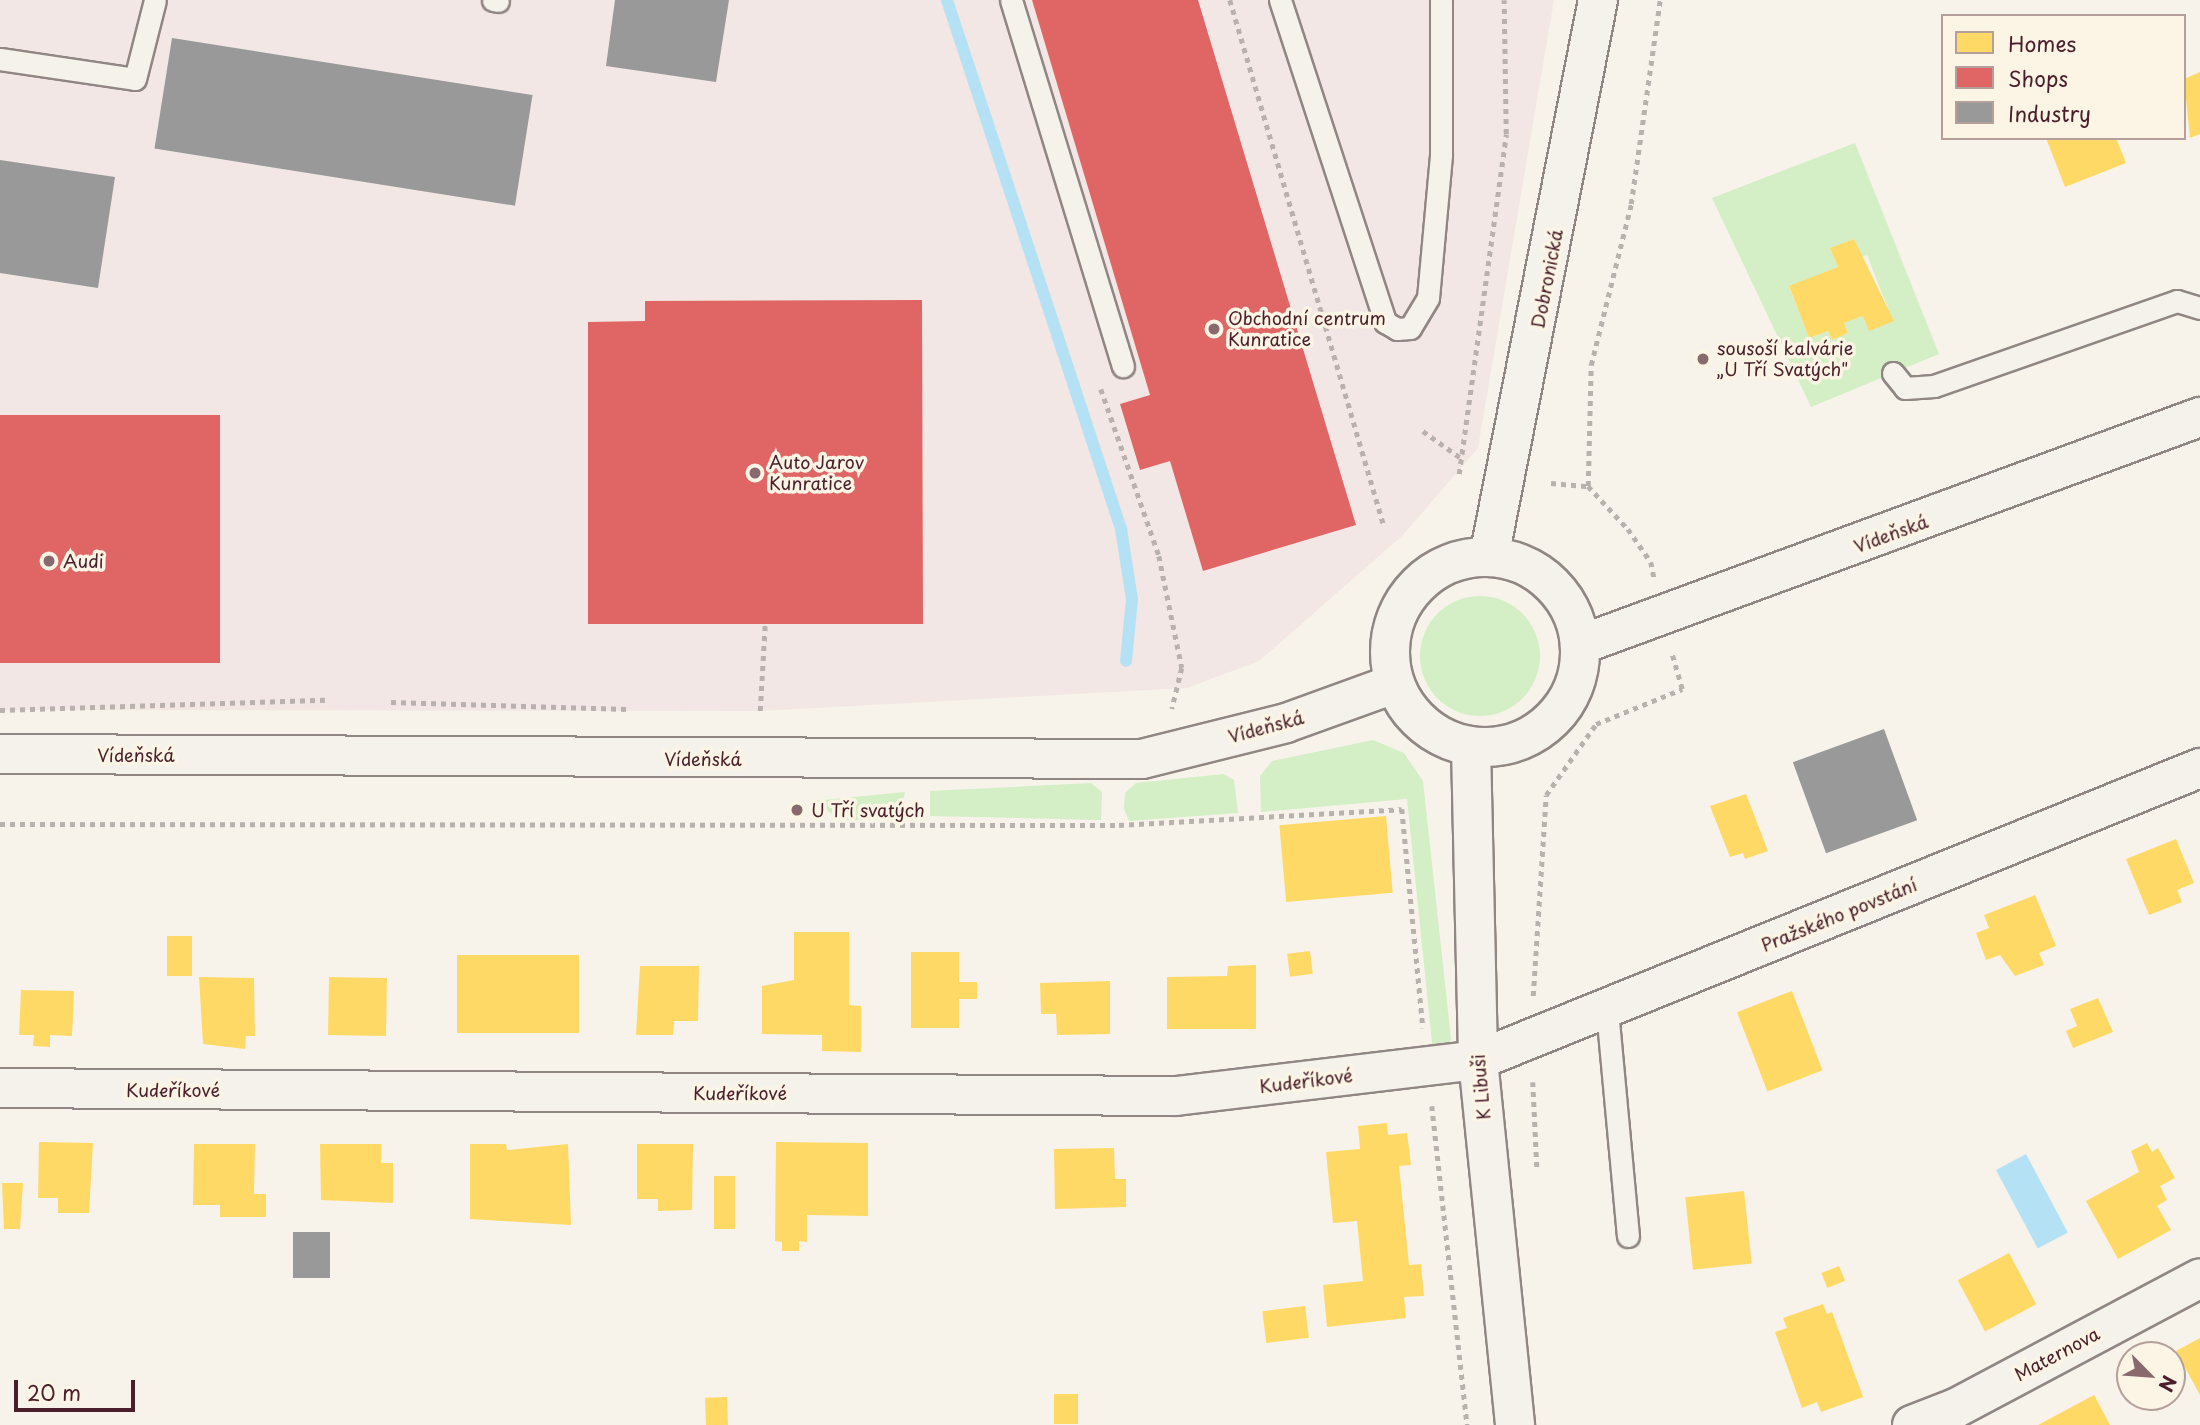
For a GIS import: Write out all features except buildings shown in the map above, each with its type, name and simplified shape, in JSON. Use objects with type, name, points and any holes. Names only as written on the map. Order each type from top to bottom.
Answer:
[{"type":"street","name":"Dobronická","points":[[1489,557],[1598,0]]},
{"type":"street","name":"Vídeňská","points":[[1580,645],[2200,417]]},
{"type":"street","points":[[1489,557],[1521,564],[1549,582],[1572,612],[1580,645],[1574,687],[1544,727],[1504,746],[1471,747],[1436,735],[1410,713],[1394,684],[1392,626],[1418,584],[1456,561],[1489,557]]},
{"type":"street","name":"Vídeňská","points":[[0,754],[1142,759],[1286,723],[1394,684]]},
{"type":"street","name":"K Libuši","points":[[1471,747],[1478,1060],[1515,1425]]},
{"type":"street","name":"Pražského povstání","points":[[1478,1060],[2200,768]]},
{"type":"street","name":"Kudeříkové","points":[[0,1088],[1176,1097],[1478,1060]]},
{"type":"street","name":"Maternova","points":[[1912,1425],[1959,1417],[2200,1278]]},
{"type":"lane","points":[[0,58],[135,79],[155,0]]},
{"type":"lane","points":[[1011,0],[1123,366]]},
{"type":"lane","points":[[1288,2],[1385,322],[1397,329],[1416,322],[1428,298],[1441,154],[1441,0]]},
{"type":"lane","points":[[1893,373],[1905,388],[1934,386],[2177,301],[2200,308]]},
{"type":"lane","points":[[1606,1010],[1628,1236]]},
{"type":"path","points":[[1230,0],[1384,526]]},
{"type":"path","points":[[1459,474],[1506,134],[1504,0]]},
{"type":"path","points":[[1656,586],[1651,562],[1588,486],[1591,365],[1631,204],[1660,0]]},
{"type":"path","points":[[1123,366],[1101,389],[1159,556],[1182,668],[1172,710]]},
{"type":"path","points":[[1423,431],[1461,458]]},
{"type":"path","points":[[1550,483],[1588,486]]},
{"type":"path","points":[[760,711],[765,624]]},
{"type":"path","points":[[1537,1168],[1531,1040],[1546,795],[1596,724],[1682,689],[1672,652]]},
{"type":"path","points":[[0,710],[325,701]]},
{"type":"path","points":[[391,702],[628,709]]},
{"type":"path","points":[[0,824],[1106,825],[1402,809],[1427,1067],[1467,1425]]},
{"type":"shaded area","points":[[0,0],[1554,0],[1478,448],[1403,535],[1259,661],[1187,688],[760,711],[0,710]]},
{"type":"green space","points":[[1855,143],[1939,354],[1811,407],[1712,198]],"holes":[[[1854,239],[1861,257],[1867,255],[1893,321],[1863,316],[1844,323],[1848,333],[1832,340],[1828,331],[1809,338],[1789,287],[1838,267],[1830,248]]]},
{"type":"green space","points":[[1480,596],[1503,600],[1523,613],[1536,633],[1540,656],[1536,679],[1523,699],[1503,712],[1480,716],[1457,712],[1437,699],[1424,679],[1420,656],[1424,633],[1437,613],[1457,600]]},
{"type":"green space","points":[[1373,740],[1404,753],[1423,781],[1451,1039],[1449,1047],[1433,1052],[1407,799],[1261,812],[1260,776],[1272,761]]},
{"type":"green space","points":[[1224,774],[1234,780],[1238,813],[1129,821],[1124,809],[1125,793],[1136,783]]},
{"type":"green space","points":[[1091,783],[1102,792],[1101,820],[930,816],[930,791]]},
{"type":"green space","points":[[905,792],[899,819],[841,820],[813,801]]},
{"type":"water","points":[[2026,1154],[2068,1233],[2038,1249],[1996,1170]]},
{"type":"waterway","points":[[947,0],[1121,529],[1132,599],[1126,661]]},
{"type":"place","name":"Obchodní centrum Kunratice","points":[[1214,329]]},
{"type":"place","name":"sousoší kalvárie „U Tří Svatých\"","points":[[1703,359]]},
{"type":"place","name":"Auto Jarov Kunratice","points":[[755,473]]},
{"type":"place","name":"Audi","points":[[49,561]]},
{"type":"place","name":"U Tří svatých","points":[[797,810]]}]
